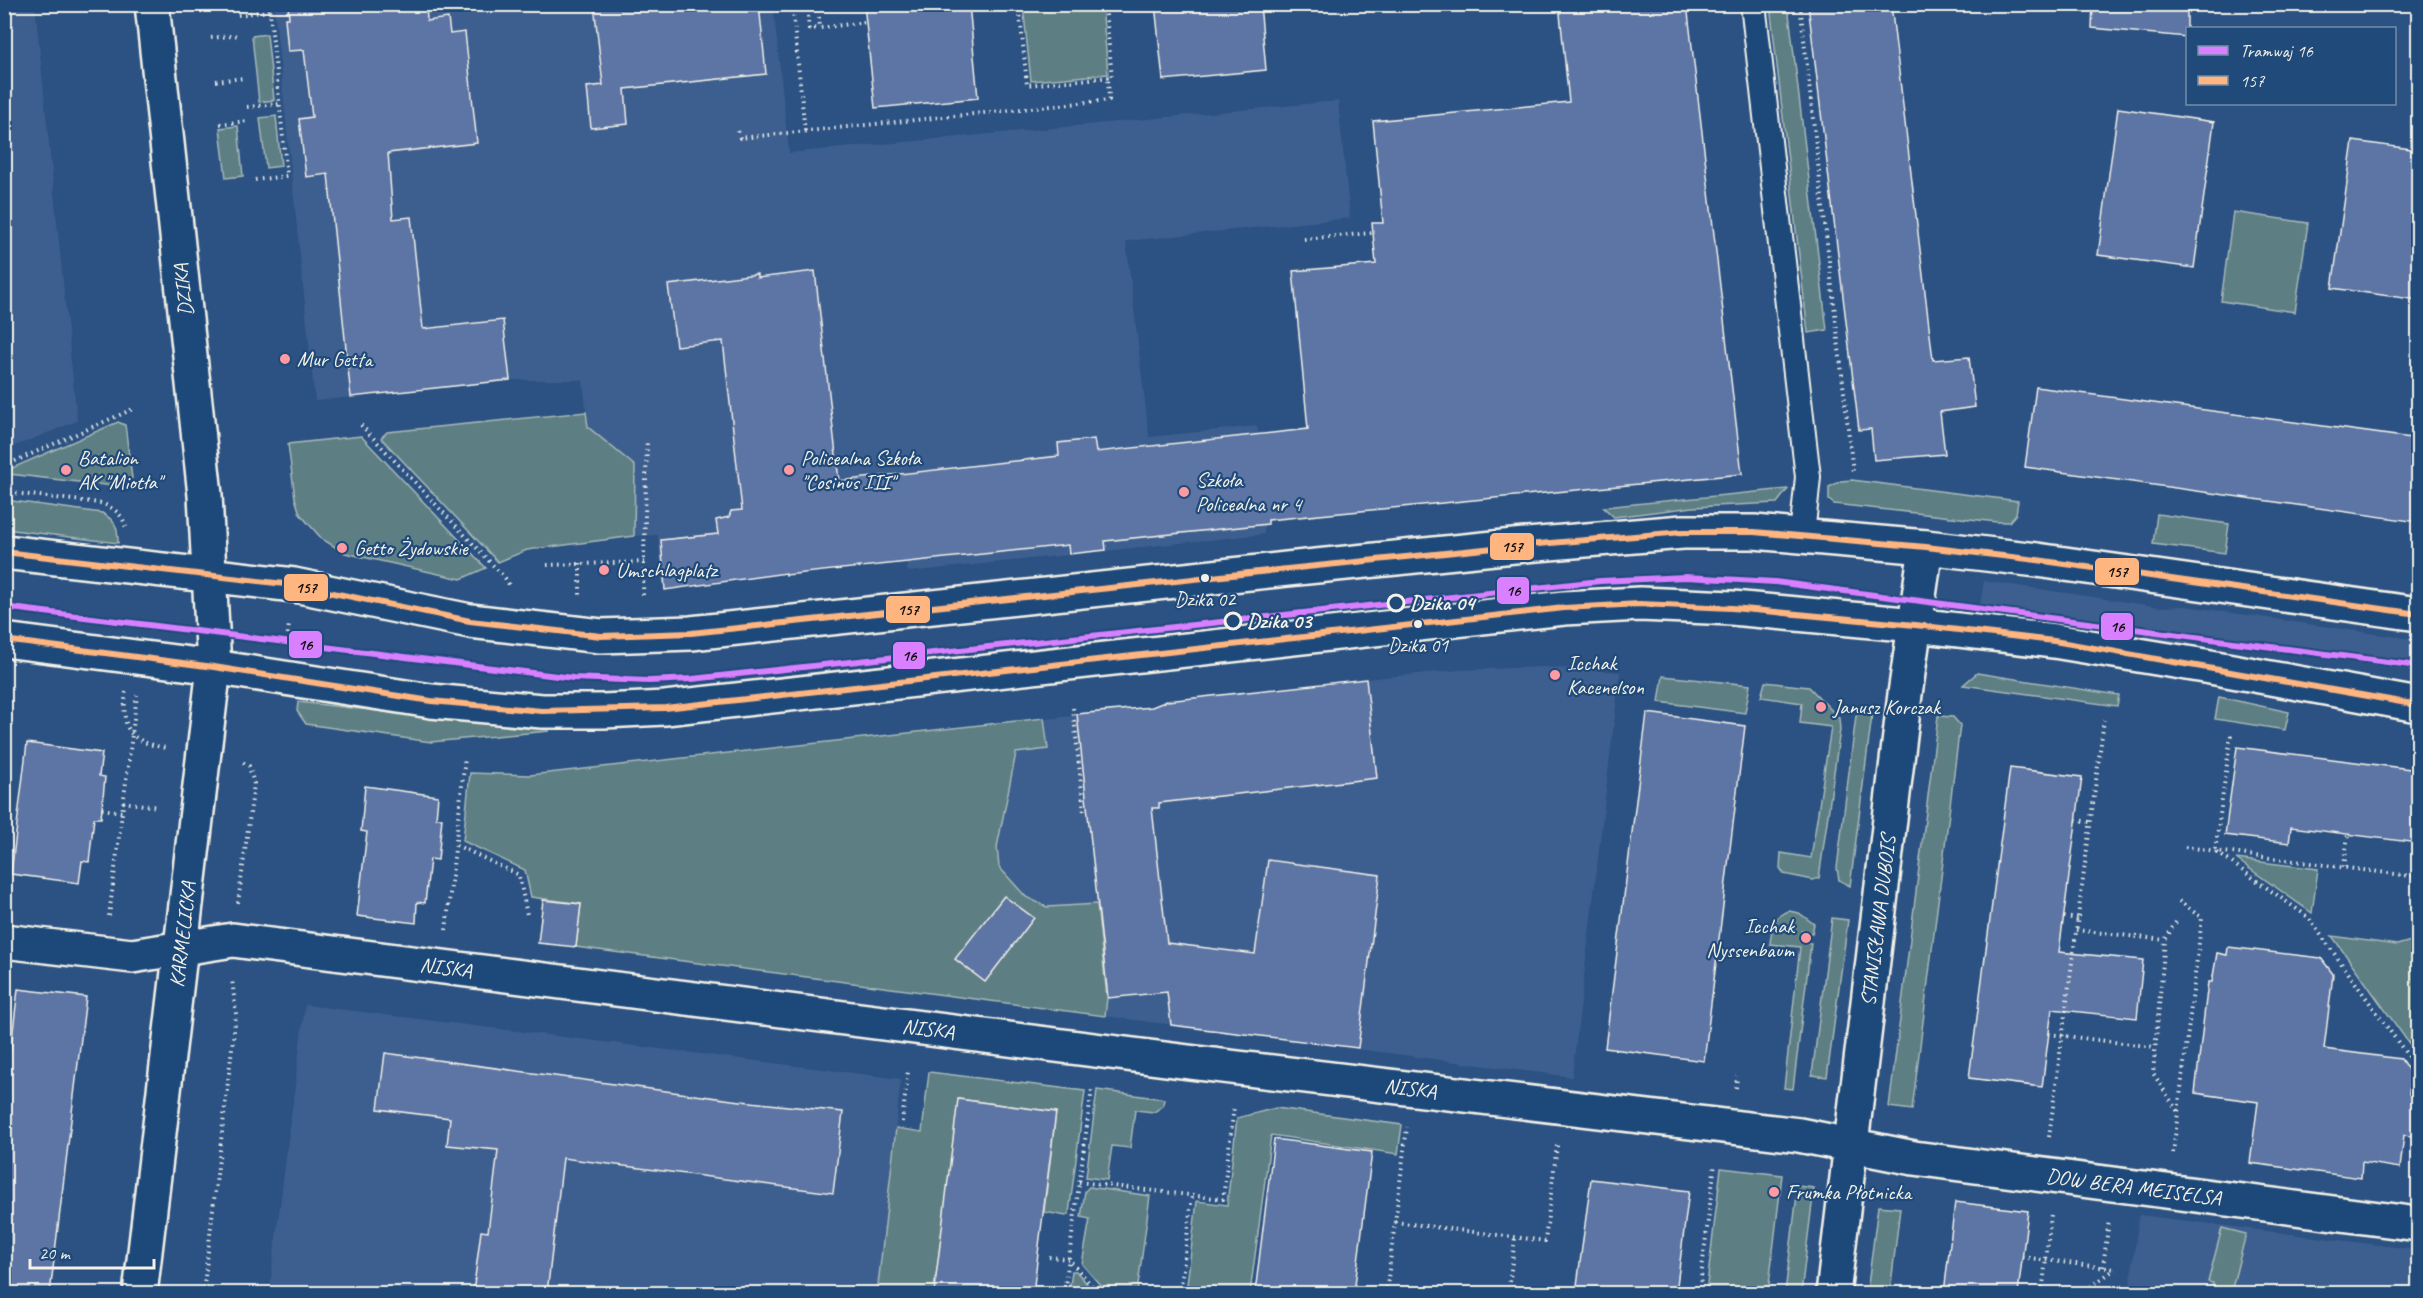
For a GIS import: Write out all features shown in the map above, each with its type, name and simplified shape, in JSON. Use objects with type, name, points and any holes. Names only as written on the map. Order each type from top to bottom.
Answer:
[{"type":"street","name":"DZIKA","points":[[152,4],[205,495],[210,576]]},
{"type":"street","points":[[4,552],[294,585],[470,621],[601,636],[691,633],[1514,546],[1683,532],[1754,532],[1926,547],[2037,560],[2418,614]]},
{"type":"street","name":"STANISŁAWA DUBOIS","points":[[1833,1293],[1926,547]]},
{"type":"street","name":"KARMELICKA","points":[[140,1293],[214,667],[210,576]]},
{"type":"street","points":[[4,640],[214,667],[430,701],[542,711],[603,711],[676,707],[1564,608],[1640,604],[1732,608],[1915,625],[2066,643],[2418,705]]},
{"type":"street","name":"NISKA","points":[[4,941],[132,956],[233,940],[244,941],[1189,1062],[1799,1135],[1850,1145]]},
{"type":"street","name":"DOW BERA MEISELSA","points":[[1850,1145],[1914,1158],[2418,1224]]},
{"type":"lane","points":[[1753,4],[1808,477],[1802,535]]},
{"type":"path","points":[[255,180],[287,176],[269,4]]},
{"type":"path","points":[[792,4],[805,132]]},
{"type":"path","points":[[807,4],[809,29],[866,22]]},
{"type":"path","points":[[1019,4],[1027,85],[1112,77],[1105,4]]},
{"type":"path","points":[[1800,4],[1853,472]]},
{"type":"path","points":[[238,15],[270,11]]},
{"type":"path","points":[[819,17],[820,28]]},
{"type":"path","points":[[211,38],[240,35]]},
{"type":"path","points":[[216,81],[244,78]]},
{"type":"path","points":[[738,130],[740,138],[1109,100],[1108,78]]},
{"type":"path","points":[[247,107],[280,104]]},
{"type":"path","points":[[220,124],[248,121]]},
{"type":"path","points":[[1305,239],[1372,232]]},
{"type":"path","points":[[4,466],[133,409]]},
{"type":"path","points":[[361,425],[505,578],[513,592]]},
{"type":"path","points":[[642,605],[647,440]]},
{"type":"path","points":[[4,492],[111,506],[125,523],[127,532]]},
{"type":"path","points":[[547,566],[644,562]]},
{"type":"path","points":[[580,563],[580,604]]},
{"type":"path","points":[[282,678],[294,585]]},
{"type":"path","points":[[127,684],[123,713],[124,725],[132,734],[150,745],[175,750]]},
{"type":"path","points":[[108,926],[137,695]]},
{"type":"path","points":[[1073,708],[1084,812],[1087,812]]},
{"type":"path","points":[[2044,1174],[2104,720]]},
{"type":"path","points":[[2215,851],[2231,735]]},
{"type":"path","points":[[232,757],[249,766],[254,784],[237,909]]},
{"type":"path","points":[[446,936],[465,758]]},
{"type":"path","points":[[123,802],[158,807]]},
{"type":"path","points":[[102,809],[122,812]]},
{"type":"path","points":[[2076,820],[2090,822]]},
{"type":"path","points":[[2344,867],[2349,834]]},
{"type":"path","points":[[456,845],[519,875],[527,915]]},
{"type":"path","points":[[2185,847],[2418,877]]},
{"type":"path","points":[[2215,851],[2308,917],[2418,1070]]},
{"type":"path","points":[[2173,1155],[2202,918],[2179,901]]},
{"type":"path","points":[[2064,917],[2078,919]]},
{"type":"path","points":[[2176,922],[2165,940],[2153,1073],[2178,1112]]},
{"type":"path","points":[[2076,930],[2165,940]]},
{"type":"path","points":[[203,1293],[236,1014],[232,975]]},
{"type":"path","points":[[2049,1034],[2155,1047]]},
{"type":"path","points":[[4,1042],[12,1043]]},
{"type":"path","points":[[902,1122],[908,1071]]},
{"type":"path","points":[[1735,1092],[1737,1076]]},
{"type":"path","points":[[1064,1293],[1093,1082]]},
{"type":"path","points":[[1079,1182],[1223,1199],[1235,1099]]},
{"type":"path","points":[[1386,1293],[1408,1120]]},
{"type":"path","points":[[1395,1222],[1545,1241],[1558,1138]]},
{"type":"path","points":[[1699,1293],[1716,1156]]},
{"type":"path","points":[[1180,1293],[1192,1196]]},
{"type":"path","points":[[2042,1293],[2051,1208]]},
{"type":"path","points":[[2103,1267],[2110,1216]]},
{"type":"path","points":[[1508,1293],[1515,1238]]},
{"type":"path","points":[[1049,1257],[1069,1259],[1099,1293]]},
{"type":"path","points":[[2022,1257],[2115,1269],[2082,1293]]},
{"type":"shaded area","points":[[5,4],[35,5],[77,421],[5,450]]},
{"type":"shaded area","points":[[274,5],[773,5],[789,153],[1338,101],[1350,218],[1126,241],[1149,437],[1257,426],[1268,520],[1268,524],[1264,525],[1264,534],[908,572],[906,562],[866,564],[867,567],[786,575],[786,573],[666,590],[662,577],[658,535],[634,536],[635,466],[588,427],[583,380],[510,380],[315,401]]},
{"type":"shaded area","points":[[1984,581],[2160,607],[2185,606],[2418,640],[2418,672],[2197,641],[2185,643],[1978,617]]},
{"type":"shaded area","points":[[1542,667],[1620,672],[1572,1077],[576,947],[581,904],[543,900],[530,775],[1156,707],[1163,706],[1167,701],[1366,679],[1460,670]]},
{"type":"shaded area","points":[[305,1005],[901,1079],[877,1293],[269,1294]]},
{"type":"shaded area","points":[[2139,1215],[2418,1250],[2418,1293],[2129,1294]]},
{"type":"green space","points":[[1023,5],[1102,5],[1108,74],[1031,81]]},
{"type":"green space","points":[[1770,5],[1788,5],[1827,330],[1808,333]]},
{"type":"green space","points":[[267,34],[274,100],[259,102],[252,36]]},
{"type":"green space","points":[[276,116],[281,166],[266,168],[260,118]]},
{"type":"green space","points":[[238,126],[243,176],[226,178],[220,128]]},
{"type":"green space","points":[[2233,212],[2308,223],[2295,312],[2221,301]]},
{"type":"green space","points":[[586,412],[588,427],[635,466],[634,536],[527,550],[498,562],[381,438],[387,432]]},
{"type":"green space","points":[[118,422],[125,425],[132,478],[122,487],[9,474],[10,469]]},
{"type":"green space","points":[[361,436],[486,568],[461,579],[345,553],[322,539],[300,514],[295,498],[288,444]]},
{"type":"green space","points":[[1852,480],[2018,501],[2016,514],[2009,522],[1997,522],[1834,504],[1829,500],[1829,487],[1841,481]]},
{"type":"green space","points":[[1788,489],[1777,503],[1693,507],[1614,517],[1603,507]]},
{"type":"green space","points":[[5,500],[102,513],[115,525],[118,543],[5,529]]},
{"type":"green space","points":[[2157,514],[2229,524],[2225,553],[2153,544]]},
{"type":"green space","points":[[1977,673],[2119,695],[2117,706],[1963,685]]},
{"type":"green space","points":[[1663,676],[1750,685],[1745,713],[1659,702]]},
{"type":"green space","points":[[1765,682],[1809,687],[1839,718],[1840,730],[1819,878],[1813,880],[1784,874],[1780,868],[1781,853],[1811,858],[1831,727],[1800,723],[1802,703],[1761,697]]},
{"type":"green space","points":[[2219,697],[2289,712],[2285,730],[2215,719]]},
{"type":"green space","points":[[298,702],[468,721],[549,727],[549,731],[431,742],[306,724],[297,711]]},
{"type":"green space","points":[[1867,707],[1873,707],[1850,886],[1839,880],[1837,868],[1856,716]]},
{"type":"green space","points":[[1938,716],[1953,717],[1960,725],[1912,1110],[1889,1107]]},
{"type":"green space","points":[[1044,718],[1048,749],[1016,753],[997,847],[999,867],[1026,897],[1047,907],[1097,904],[1107,998],[1105,1016],[576,947],[581,904],[531,897],[525,870],[463,841],[470,773],[530,775]]},
{"type":"green space","points":[[2236,859],[2318,869],[2312,913]]},
{"type":"green space","points":[[1789,911],[1799,913],[1814,924],[1812,933],[1802,931],[1800,941],[1811,943],[1793,1089],[1784,1088],[1800,947],[1770,944],[1772,928],[1776,920]]},
{"type":"green space","points":[[1832,918],[1848,920],[1827,1077],[1812,1075]]},
{"type":"green space","points":[[2332,936],[2397,945],[2418,939],[2418,1056]]},
{"type":"green space","points":[[929,1072],[1085,1091],[1069,1213],[1066,1216],[1044,1212],[1056,1112],[959,1099],[934,1293],[877,1294],[896,1128],[922,1132]]},
{"type":"green space","points":[[1097,1090],[1164,1099],[1163,1106],[1154,1112],[1135,1110],[1130,1148],[1112,1146],[1107,1180],[1086,1177]]},
{"type":"green space","points":[[1276,1108],[1402,1125],[1398,1154],[1271,1135],[1250,1293],[1186,1293],[1197,1201],[1227,1205],[1237,1118]]},
{"type":"green space","points":[[1721,1168],[1782,1175],[1768,1293],[1706,1293]]},
{"type":"green space","points":[[1798,1186],[1814,1188],[1801,1293],[1785,1293]]},
{"type":"green space","points":[[1089,1187],[1150,1196],[1137,1293],[1107,1293],[1082,1264],[1090,1219],[1081,1217],[1085,1191]]},
{"type":"green space","points":[[1878,1206],[1900,1208],[1890,1293],[1867,1293]]},
{"type":"green space","points":[[2222,1228],[2246,1234],[2232,1288],[2228,1287],[2226,1293],[2211,1293],[2213,1283],[2208,1282]]},
{"type":"green space","points":[[1072,1271],[1076,1271],[1095,1293],[1069,1293]]},
{"type":"building","points":[[288,4],[426,4],[427,21],[448,18],[450,34],[465,32],[477,143],[388,153],[393,219],[411,217],[423,329],[503,320],[510,380],[351,397],[328,174],[306,177],[299,119],[312,117],[304,50],[288,51],[285,18],[289,18]]},
{"type":"building","points":[[594,4],[759,4],[766,74],[625,89],[628,124],[591,128],[587,87],[603,85]]},
{"type":"building","points":[[864,4],[969,4],[978,98],[875,108]]},
{"type":"building","points":[[1155,4],[1260,4],[1266,70],[1163,80]]},
{"type":"building","points":[[1559,4],[1687,4],[1742,474],[1268,520],[1268,524],[1105,541],[1106,550],[1069,554],[1068,545],[786,575],[786,573],[665,590],[661,540],[718,534],[716,520],[729,517],[731,511],[742,510],[723,341],[676,346],[668,285],[757,274],[757,278],[815,271],[839,481],[1059,456],[1058,443],[1094,439],[1096,452],[1308,429],[1293,271],[1376,264],[1372,223],[1383,223],[1373,121],[1569,102]]},
{"type":"building","points":[[1808,4],[1891,4],[1933,360],[1969,357],[1975,407],[1940,412],[1945,454],[1874,460],[1871,429],[1859,430]]},
{"type":"building","points":[[2093,4],[2187,4],[2186,37],[2092,28]]},
{"type":"building","points":[[2118,108],[2214,122],[2194,268],[2098,255]]},
{"type":"building","points":[[2353,141],[2418,150],[2418,300],[2332,288]]},
{"type":"building","points":[[2036,387],[2418,439],[2418,522],[2025,467]]},
{"type":"building","points":[[1366,679],[1377,778],[1159,803],[1159,808],[1152,808],[1167,943],[1255,954],[1268,860],[1380,875],[1358,1048],[1171,1025],[1167,992],[1108,998],[1077,714],[1152,707],[1167,701]]},
{"type":"building","points":[[1647,713],[1745,726],[1704,1061],[1605,1048]]},
{"type":"building","points":[[27,743],[102,753],[99,776],[105,777],[101,818],[94,818],[89,862],[82,861],[79,883],[11,874]]},
{"type":"building","points":[[2237,747],[2418,770],[2418,843],[2291,827],[2289,843],[2225,835]]},
{"type":"building","points":[[2010,768],[2082,777],[2059,952],[2143,960],[2137,1018],[2052,1009],[2042,1087],[1969,1078]]},
{"type":"building","points":[[365,786],[438,796],[436,818],[442,818],[438,860],[430,859],[425,903],[417,902],[416,923],[357,916],[367,832],[361,831]]},
{"type":"building","points":[[1004,896],[1034,918],[985,982],[955,959]]},
{"type":"building","points":[[543,900],[581,904],[576,947],[538,943]]},
{"type":"building","points":[[2228,947],[2321,958],[2333,974],[2324,1049],[2401,1059],[2411,1074],[2409,1094],[2418,1095],[2418,1137],[2404,1135],[2400,1168],[2362,1162],[2361,1178],[2250,1163],[2258,1102],[2195,1093],[2208,982],[2212,982],[2217,953],[2227,955]]},
{"type":"building","points":[[18,989],[86,997],[50,1293],[4,1293],[4,1106]]},
{"type":"building","points":[[385,1053],[732,1100],[843,1112],[833,1193],[563,1158],[547,1293],[473,1293],[481,1231],[488,1232],[498,1150],[447,1145],[450,1118],[378,1109]]},
{"type":"building","points":[[958,1099],[1056,1112],[1033,1293],[934,1293]]},
{"type":"building","points":[[1274,1139],[1372,1152],[1354,1293],[1255,1293]]},
{"type":"building","points":[[1591,1179],[1689,1191],[1676,1293],[1576,1293]]},
{"type":"building","points":[[1955,1202],[2028,1211],[2018,1293],[1944,1293]]},
{"type":"tram line","name":"16","points":[[4,607],[573,678],[649,681],[692,679],[1600,581],[1686,577],[1775,582],[2418,666]]},
{"type":"transit line","name":"157","points":[[4,552],[294,585],[470,621],[601,636],[691,633],[1287,569],[1683,532],[1754,532],[1926,547],[2037,560],[2418,614]]},
{"type":"transit line","name":"157","points":[[4,640],[214,667],[431,701],[542,711],[665,708],[1564,608],[1640,604],[1732,608],[2054,641],[2418,705]]},
{"type":"place","name":"Mur Getta","points":[[285,359]]},
{"type":"place","name":"Batalion AK \"Miotła\"","points":[[66,470]]},
{"type":"place","name":"Policealna Szkoła \"Cosinus III\"","points":[[789,470]]},
{"type":"place","name":"Szkoła Policealna nr 4","points":[[1184,492]]},
{"type":"place","name":"Getto Żydowskie","points":[[342,548]]},
{"type":"place","name":"Umschlagplatz","points":[[604,570]]},
{"type":"place","name":"Dzika 02","points":[[1205,578]]},
{"type":"place","name":"Dzika 04","points":[[1396,603]]},
{"type":"place","name":"Dzika 03","points":[[1233,621]]},
{"type":"place","name":"Dzika 01","points":[[1418,624]]},
{"type":"place","name":"Icchak Kacenelson","points":[[1555,675]]},
{"type":"place","name":"Janusz Korczak","points":[[1821,707]]},
{"type":"place","name":"Icchak Nyssenbaum","points":[[1806,938]]},
{"type":"place","name":"Frumka Płotnicka","points":[[1774,1192]]}]
